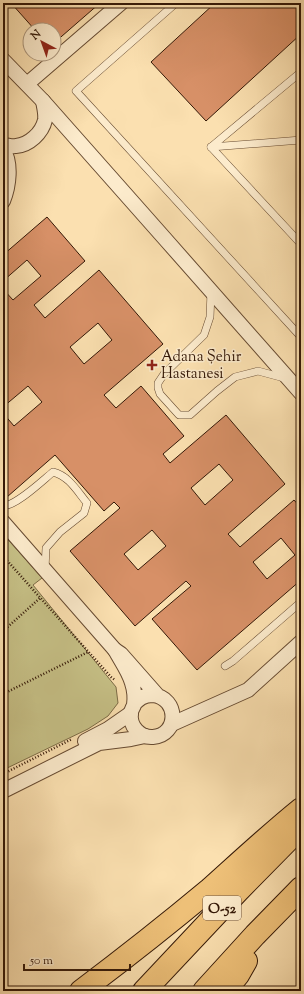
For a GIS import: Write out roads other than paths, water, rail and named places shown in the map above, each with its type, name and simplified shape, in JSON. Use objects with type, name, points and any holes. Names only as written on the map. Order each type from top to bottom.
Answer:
[{"type":"highway","points":[[81,991],[149,940],[199,898],[279,826],[301,809]]},
{"type":"highway","name":"O-52","points":[[144,991],[239,890],[301,827]]},
{"type":"highway","name":"O-52","points":[[204,991],[270,919],[301,888]]},
{"type":"highway","points":[[225,991],[238,975],[270,919]]},
{"type":"street","points":[[27,84],[121,3]]},
{"type":"street","points":[[3,60],[43,101],[301,393]]},
{"type":"street","points":[[3,145],[15,147],[24,144],[33,138],[42,128],[45,118],[43,101]]},
{"type":"street","points":[[3,149],[6,153],[8,177],[8,186],[3,201]]},
{"type":"street","points":[[3,522],[115,650],[132,683],[134,694],[131,722],[135,729],[145,736],[159,736],[167,731],[172,724],[173,715],[171,707],[165,700],[158,696],[121,654],[115,650]]},
{"type":"street","points":[[172,724],[248,690],[301,642]]},
{"type":"street","points":[[3,783],[101,733],[132,708],[140,698],[149,695],[158,696]]},
{"type":"street","points":[[3,791],[99,743],[145,736]]},
{"type":"lane","points":[[176,3],[76,91],[301,337]]},
{"type":"lane","points":[[211,147],[301,72]]},
{"type":"lane","points":[[211,147],[301,140]]},
{"type":"lane","points":[[211,147],[301,244]]},
{"type":"lane","points":[[211,290],[210,317],[204,334],[164,374],[158,383],[160,394],[179,415],[190,415],[234,377],[258,371],[288,379]]},
{"type":"lane","points":[[3,506],[20,499],[53,472],[70,481],[87,504],[84,513],[60,532],[46,548],[45,570]]},
{"type":"lane","points":[[225,666],[233,661],[301,602]]},
{"type":"place","name":"Adana Şehir Hastanesi","points":[[152,365]]}]
